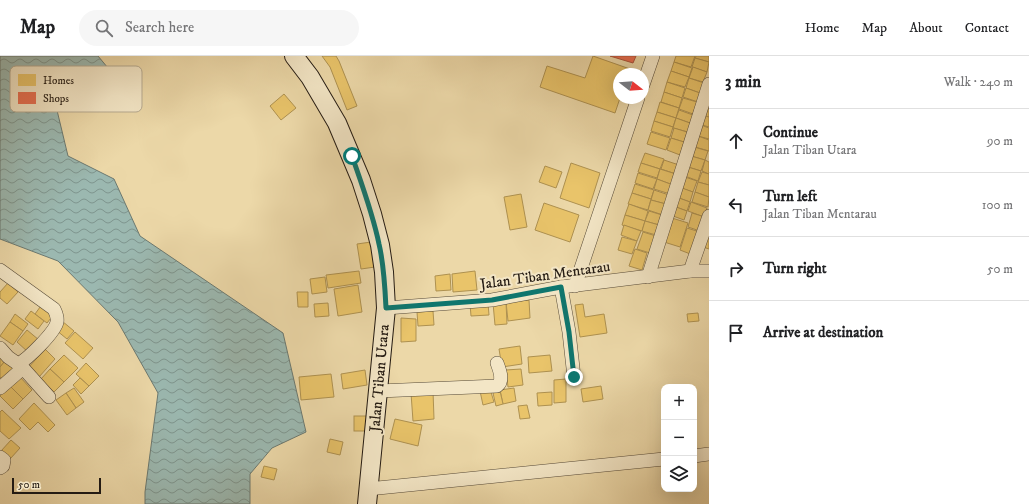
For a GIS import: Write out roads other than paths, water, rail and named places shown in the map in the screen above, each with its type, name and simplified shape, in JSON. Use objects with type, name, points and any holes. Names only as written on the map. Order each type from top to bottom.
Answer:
[{"type":"street","name":"Jalan Tiban Utara","points":[[294,56],[310,77],[337,123],[361,180],[380,245],[384,272],[386,308],[368,497]]},
{"type":"street","points":[[649,68],[653,56]]},
{"type":"street","points":[[648,277],[709,84]]},
{"type":"street","points":[[575,286],[636,104]]},
{"type":"street","points":[[690,271],[709,216]]},
{"type":"street","points":[[0,270],[54,309],[57,314],[57,322],[54,328],[0,388]]},
{"type":"street","name":"Jalan Tiban Mentarau","points":[[386,308],[492,300],[561,287],[709,270]]},
{"type":"street","points":[[561,287],[569,332],[574,377]]},
{"type":"street","points":[[0,348],[8,357],[21,366],[49,397]]},
{"type":"street","points":[[378,391],[497,386],[501,380],[501,374],[497,363]]},
{"type":"street","points":[[697,456],[709,454]]},
{"type":"street","points":[[0,457],[4,460],[0,468]]},
{"type":"street","points":[[368,497],[661,459]]},
{"type":"water","points":[[0,56],[98,56],[106,66],[10,66],[10,112],[57,112],[68,156],[114,179],[140,236],[283,333],[306,432],[272,448],[250,474],[250,504],[145,504],[145,492],[158,393],[118,322],[58,261],[0,239]]}]
